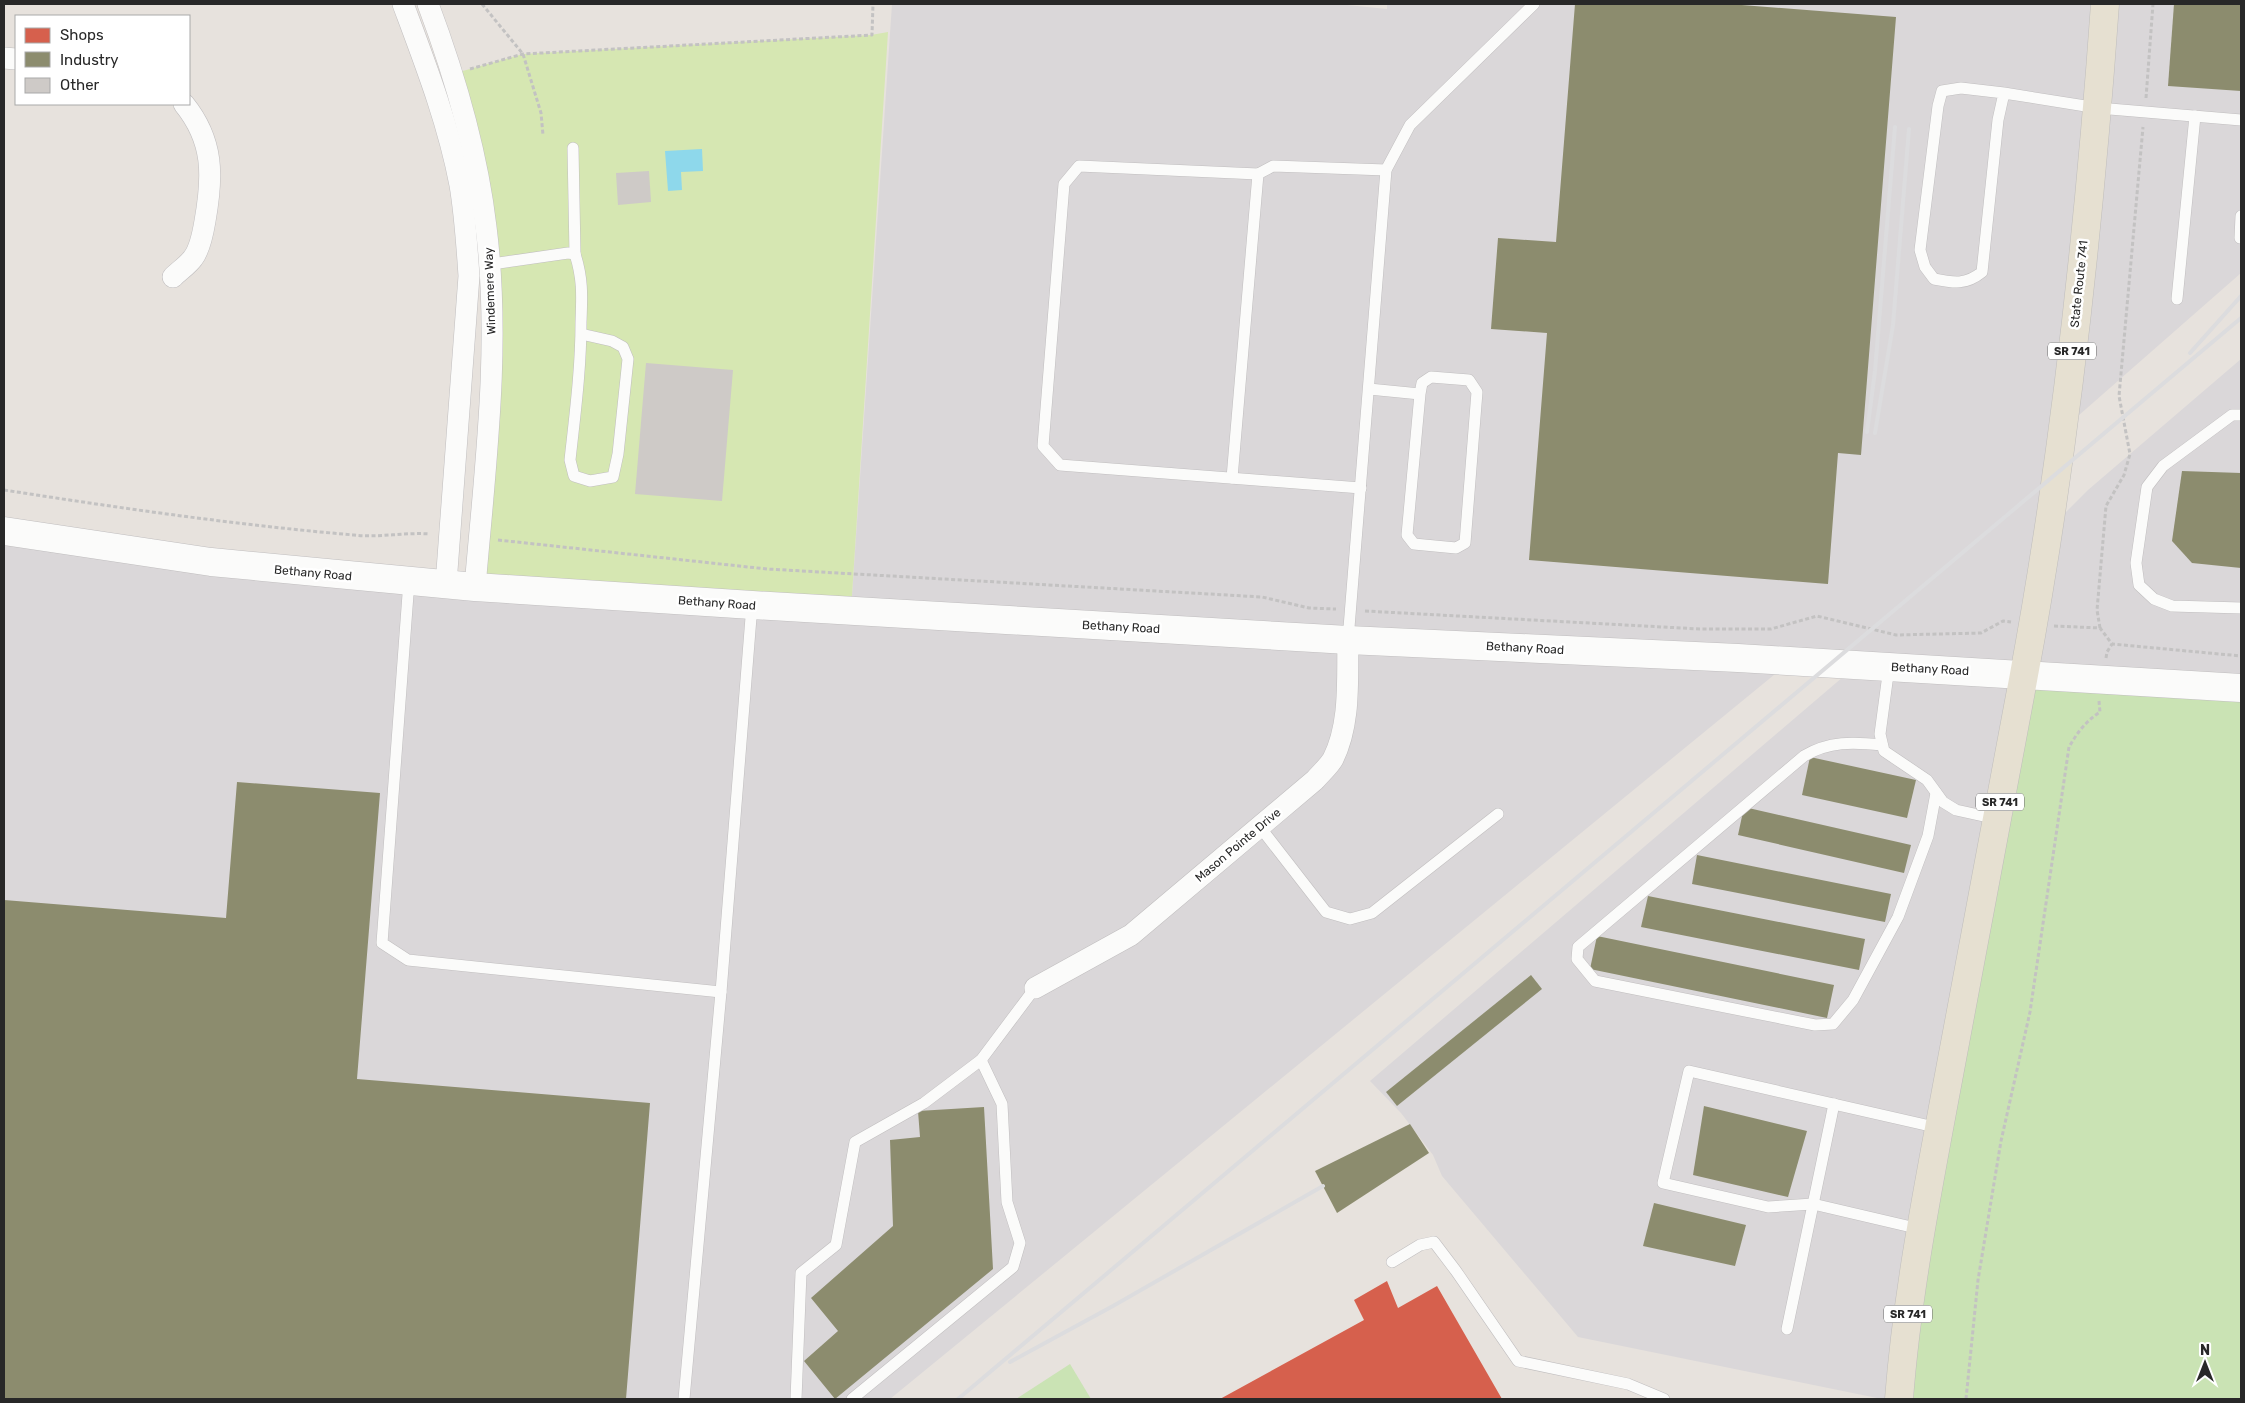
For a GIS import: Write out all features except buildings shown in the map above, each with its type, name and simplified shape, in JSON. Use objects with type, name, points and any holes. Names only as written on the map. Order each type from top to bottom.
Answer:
[{"type":"main road","name":"State Route 741","points":[[2024,675],[2038,594],[2068,381],[2098,108],[2105,4]]},
{"type":"main road","name":"Bethany Road","points":[[4,531],[221,563],[446,584],[752,605],[1348,640],[1889,667],[2241,688]]},
{"type":"main road","name":"SR 741","points":[[1899,1399],[1920,1229],[2024,675]]},
{"type":"street","name":"Windemere Way","points":[[403,4],[431,78],[447,132],[479,265],[492,342],[489,417],[475,586]]},
{"type":"street","name":"Windemere Way","points":[[428,4],[466,118],[479,177],[486,228],[465,335],[446,584]]},
{"type":"street","points":[[173,277],[194,257],[204,227],[210,195],[210,162],[207,146],[194,116],[185,105]]},
{"type":"street","name":"Mason Pointe Drive","points":[[1035,988],[1131,935],[1316,780],[1332,760],[1346,719],[1348,640]]},
{"type":"lane","points":[[1348,640],[1386,170],[1410,125],[1534,4]]},
{"type":"lane","points":[[2004,92],[1998,120],[1982,272],[1972,280],[1954,283],[1934,279],[1925,267],[1920,250],[1938,106],[1942,91],[1961,88],[2004,92],[2098,108],[2241,120]]},
{"type":"lane","points":[[2177,299],[2195,116]]},
{"type":"lane","points":[[572,148],[575,254],[582,275],[581,334],[581,362],[570,460],[574,476],[590,481],[613,477],[618,454],[628,359],[624,347],[612,341],[581,334]]},
{"type":"lane","points":[[1360,488],[1060,465],[1043,446],[1064,184],[1079,166],[1258,174],[1273,166],[1386,170]]},
{"type":"lane","points":[[1232,478],[1258,174]]},
{"type":"lane","points":[[2240,238],[2241,216]]},
{"type":"lane","points":[[479,265],[568,253],[575,254]]},
{"type":"lane","points":[[1431,377],[1469,380],[1477,392],[1465,544],[1456,548],[1414,544],[1407,535],[1420,394],[1422,383],[1431,377]]},
{"type":"lane","points":[[1368,389],[1420,394]]},
{"type":"lane","points":[[2241,415],[2232,415],[2163,466],[2147,487],[2136,564],[2139,585],[2154,599],[2172,606],[2241,608]]},
{"type":"lane","points":[[409,581],[382,943],[408,960],[721,992]]},
{"type":"lane","points":[[684,1399],[721,992],[752,605]]},
{"type":"lane","points":[[1889,667],[1880,734],[1884,751],[1927,780],[1943,802],[1956,810],[1997,819]]},
{"type":"lane","points":[[1882,745],[1853,742],[1819,747],[1804,756],[1578,947],[1577,959],[1586,972],[1595,982],[1815,1025],[1833,1024],[1853,1000],[1898,917],[1928,836],[1936,793]]},
{"type":"lane","points":[[1260,827],[1326,912],[1350,919],[1372,913],[1498,814]]},
{"type":"lane","points":[[796,1399],[801,1273],[836,1245],[855,1142],[924,1102],[981,1060],[1035,988]]},
{"type":"lane","points":[[852,1399],[1013,1267],[1020,1243],[1007,1202],[1002,1104],[981,1060]]},
{"type":"lane","points":[[1920,1229],[1812,1204],[1768,1207],[1663,1183],[1689,1071],[1939,1128]]},
{"type":"lane","points":[[1787,1329],[1834,1104]]},
{"type":"lane","points":[[1392,1262],[1420,1245],[1434,1242],[1518,1361],[1628,1384],[1664,1399]]},
{"type":"path","points":[[482,4],[522,54],[541,112],[543,134]]},
{"type":"path","points":[[452,74],[522,54],[872,35],[873,4]]},
{"type":"path","points":[[2154,4],[2119,396],[2130,454],[2124,475],[2106,506],[2096,610],[2100,628],[2112,644],[2241,656]]},
{"type":"path","points":[[4,490],[148,513],[255,526],[357,536],[396,534],[438,535]]},
{"type":"path","points":[[488,538],[767,568],[1262,597],[1309,608],[1700,629],[1771,629],[1817,616],[1896,634],[1981,633],[2003,621],[2013,622]]},
{"type":"path","points":[[2088,628],[2100,628]]},
{"type":"path","points":[[2107,652],[2112,644]]},
{"type":"path","points":[[1966,1399],[1978,1280],[2001,1141],[2030,1012],[2069,747],[2078,732],[2091,718],[2100,712],[2099,702]]},
{"type":"shaded area","points":[[892,4],[1337,4],[1387,9],[1387,4],[2241,4],[2241,273],[2062,430],[2049,529],[2088,490],[2241,359],[2241,688],[1900,1399],[1882,1399],[1578,1337],[1442,1176],[1433,1155],[1401,1113],[1370,1081],[1857,665],[1791,661],[890,1399],[4,1399],[4,531],[851,611]]},
{"type":"green space","points":[[888,32],[851,611],[475,587],[492,342],[452,74],[523,54],[871,35]]},
{"type":"green space","points":[[2024,675],[2241,688],[2241,1399],[1900,1399]]},
{"type":"green space","points":[[1070,1364],[1091,1399],[1016,1399]]},
{"type":"water","points":[[702,149],[703,171],[681,172],[682,190],[668,191],[665,151]]},
{"type":"railway","points":[[1867,432],[1875,371],[1895,127]]},
{"type":"railway","points":[[1875,433],[1893,325],[1909,129]]},
{"type":"railway","points":[[2190,353],[2241,296]]},
{"type":"railway","points":[[958,1399],[2241,318]]},
{"type":"railway","points":[[1010,1362],[1113,1306],[1323,1186]]}]
